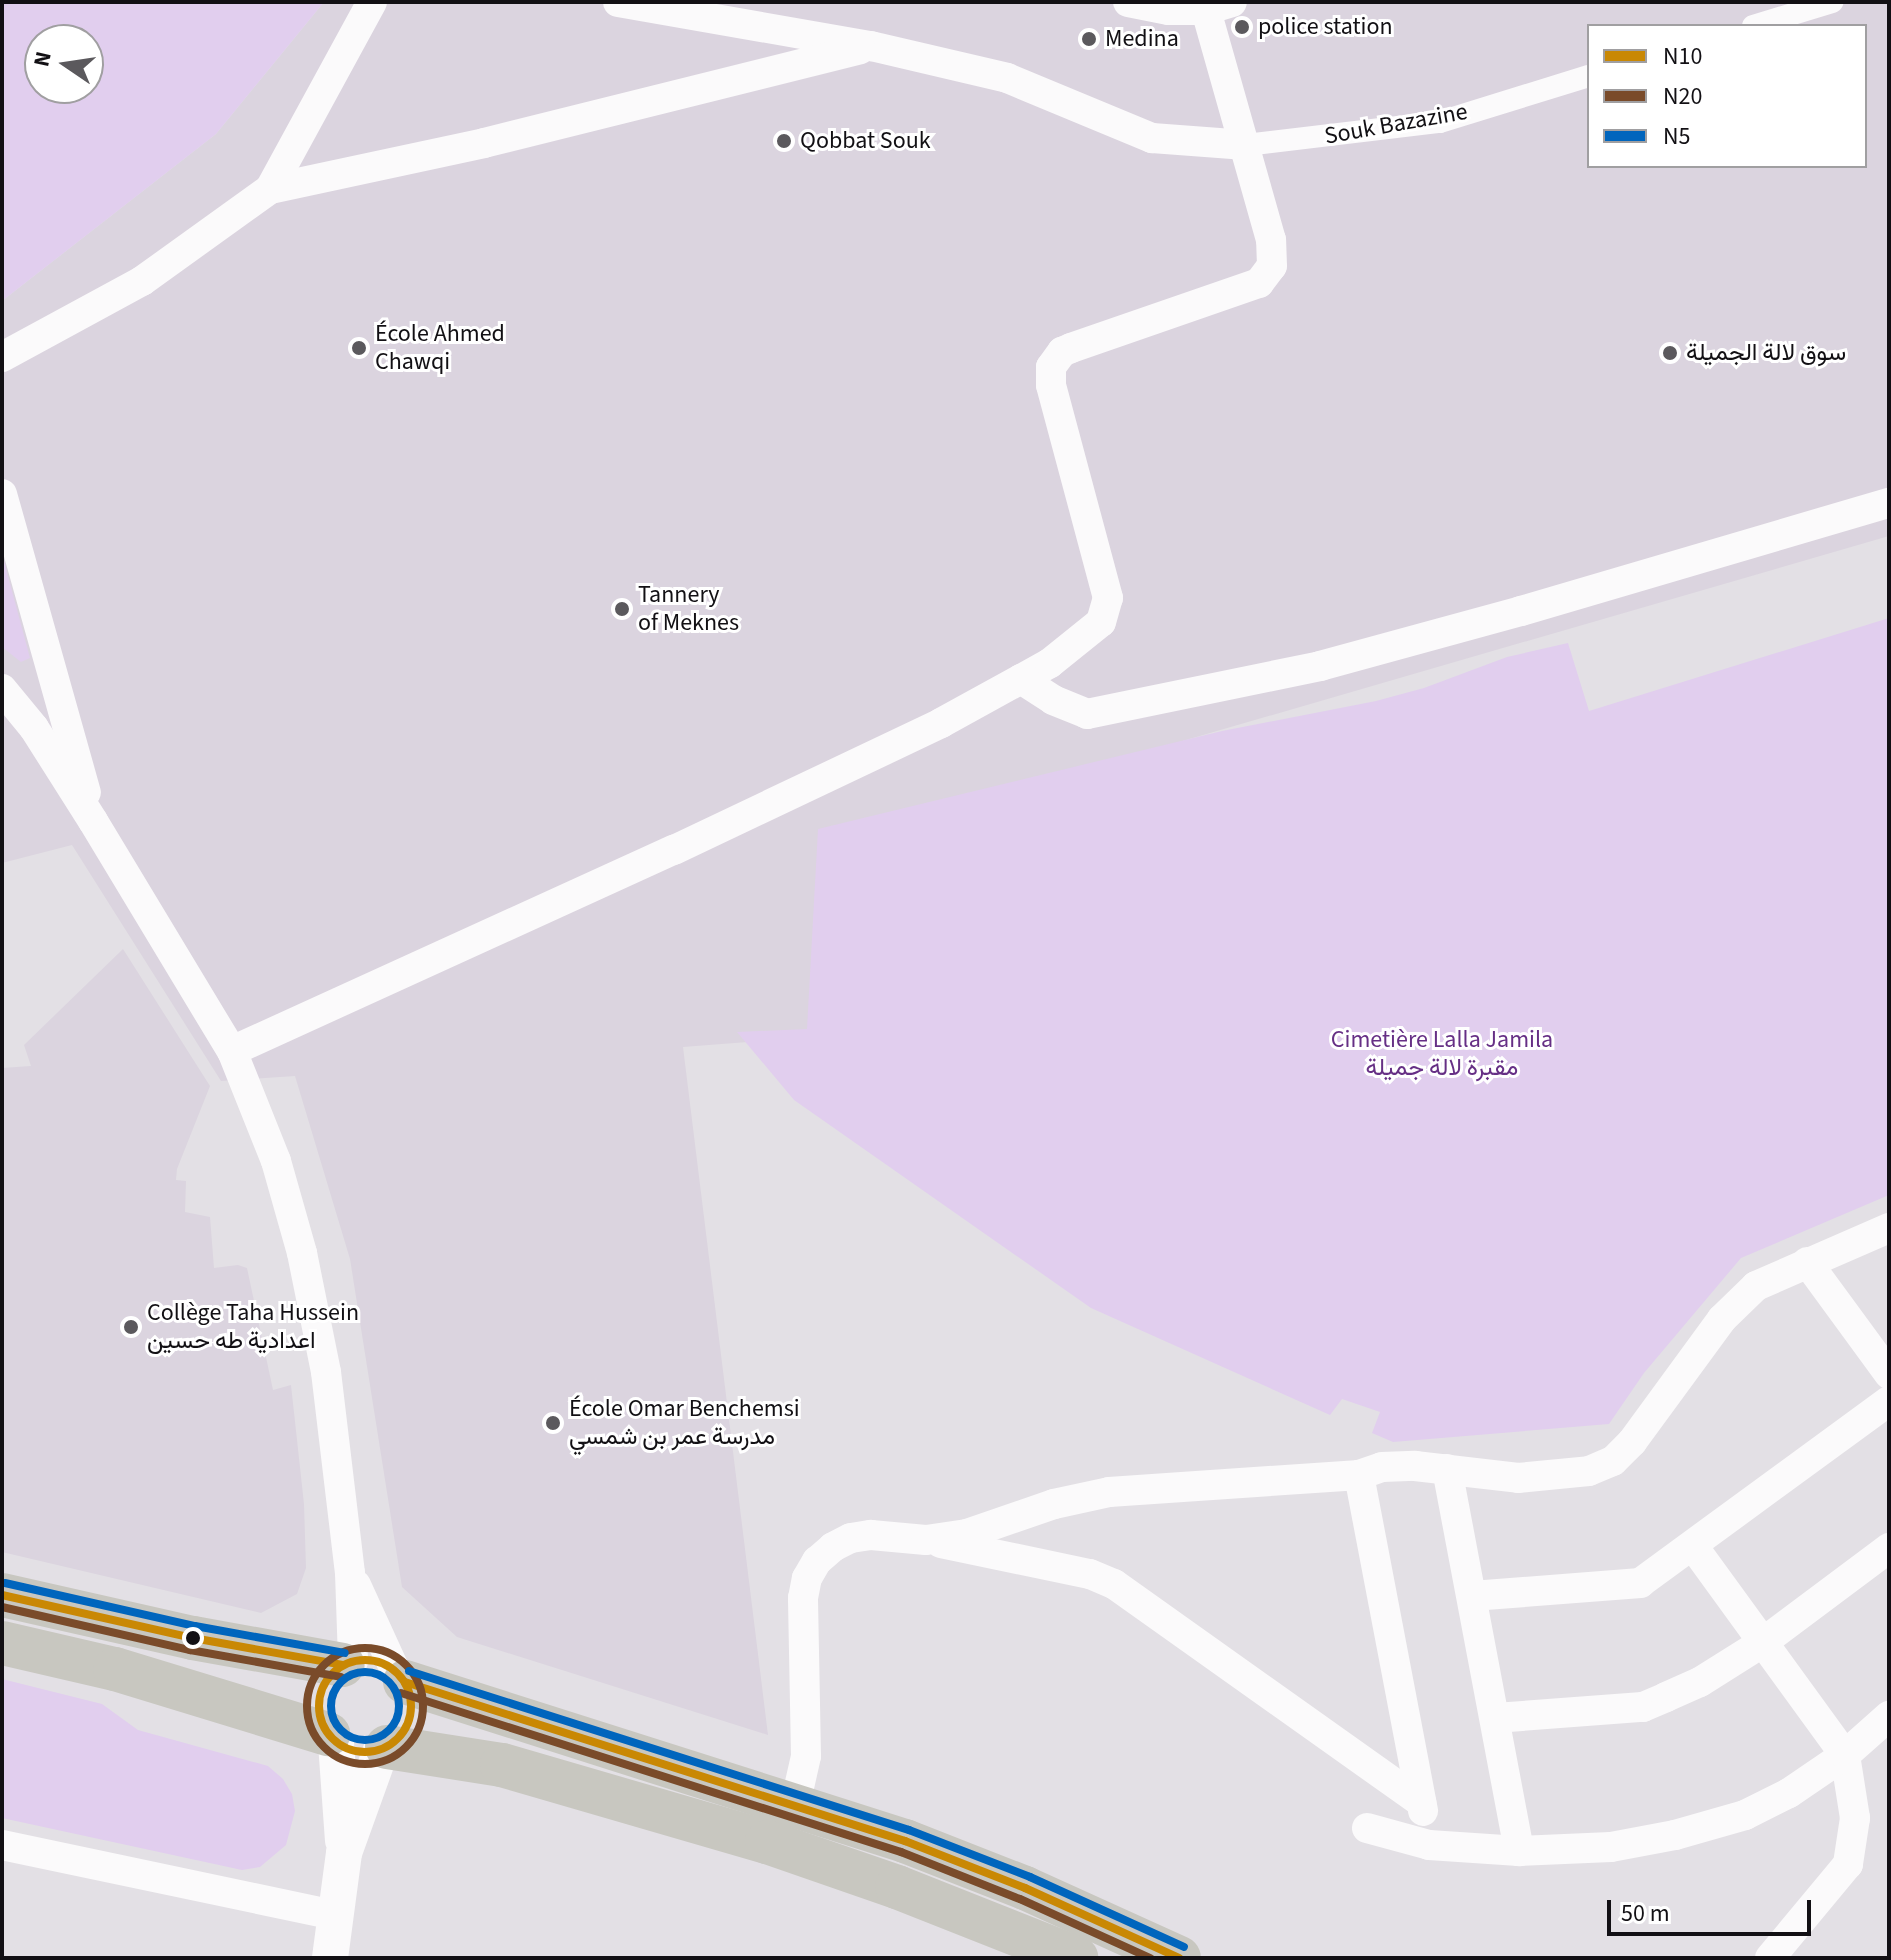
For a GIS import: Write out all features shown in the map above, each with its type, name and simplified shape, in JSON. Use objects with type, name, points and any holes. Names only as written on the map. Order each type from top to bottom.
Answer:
[{"type":"main road","points":[[2,1595],[193,1638],[348,1663],[375,1661],[400,1676],[795,1805],[1025,1888],[1179,1958]]},
{"type":"main road","points":[[2,1643],[115,1669],[332,1738],[358,1752],[384,1748],[502,1765],[767,1842],[911,1892],[1076,1958]]},
{"type":"main road","points":[[332,1738],[320,1720],[319,1704],[331,1675],[348,1663]]},
{"type":"main road","points":[[384,1748],[407,1725],[410,1695],[400,1676]]},
{"type":"street","points":[[270,189],[372,2]]},
{"type":"street","points":[[618,2],[871,46],[1007,78],[1152,138],[1246,145]]},
{"type":"street","points":[[232,1051],[688,844],[941,723],[1050,663],[1097,626],[1108,603],[1051,385],[1051,367],[1062,352],[1071,348],[1259,283],[1272,266],[1271,240],[1246,145],[1219,6],[1168,10],[1128,2]]},
{"type":"street","points":[[1760,24],[1832,2]]},
{"type":"street","points":[[2,357],[142,281],[270,189],[484,143],[871,46]]},
{"type":"street","name":"Souk Bazazine","points":[[1246,145],[1440,122],[1587,77]]},
{"type":"street","points":[[2,494],[93,821]]},
{"type":"street","points":[[1021,679],[1053,700],[1087,714],[1320,666],[1521,611],[1889,503]]},
{"type":"street","points":[[2,689],[34,728],[232,1051],[276,1161],[302,1253],[326,1372],[350,1573],[348,1663]]},
{"type":"street","points":[[926,1540],[967,1534],[1054,1504],[1109,1492],[1359,1475],[1382,1467],[1447,1469],[1518,1478],[1557,1477],[1613,1461],[1632,1442],[1722,1319],[1756,1286],[1889,1228]]},
{"type":"street","points":[[1807,1262],[1889,1374]]},
{"type":"street","points":[[1472,1596],[1640,1583],[1889,1401]]},
{"type":"street","points":[[1447,1469],[1519,1851]]},
{"type":"street","points":[[1359,1475],[1429,1845]]},
{"type":"street","points":[[795,1805],[806,1756],[803,1598],[807,1578],[817,1561],[833,1547],[851,1538],[871,1535],[926,1540],[1090,1574],[1114,1584],[1421,1802]]},
{"type":"street","points":[[1693,1546],[1845,1755],[1855,1818],[1848,1864],[1770,1958]]},
{"type":"street","points":[[1495,1718],[1643,1707],[1700,1682],[1762,1643],[1889,1548]]},
{"type":"street","points":[[350,1573],[400,1676]]},
{"type":"street","points":[[1367,1828],[1429,1845],[1519,1851],[1611,1847],[1675,1835],[1731,1819],[1789,1793],[1845,1755],[1889,1716]]},
{"type":"street","points":[[332,1738],[344,1853]]},
{"type":"street","points":[[330,1958],[344,1853],[384,1748]]},
{"type":"street","points":[[2,1845],[335,1915]]},
{"type":"shaded area","points":[[324,2],[1889,2],[1889,536],[838,841],[823,1036],[683,1047],[768,1735],[457,1637],[402,1587],[350,1259],[295,1076],[221,1081],[72,845],[2,863],[2,301],[216,134]]},
{"type":"shaded area","name":"Collège Taha Hussein اعدادية طه حسين","points":[[123,949],[210,1086],[177,1169],[176,1180],[186,1181],[185,1212],[210,1217],[214,1268],[238,1265],[247,1268],[273,1390],[291,1385],[304,1504],[306,1568],[297,1594],[261,1613],[2,1552],[2,1068],[31,1066],[24,1045]]},
{"type":"green space","points":[[2,2],[324,2],[216,134],[2,301]]},
{"type":"green space","points":[[2,554],[30,658],[21,662],[2,647]]},
{"type":"green space","name":"Cimetière Lalla Jamila مقبرة لالة جميلة","points":[[1889,618],[1889,1195],[1741,1258],[1644,1373],[1609,1424],[1393,1442],[1372,1433],[1380,1412],[1342,1399],[1330,1415],[1091,1308],[794,1100],[737,1032],[807,1029],[818,829],[1222,731],[1376,701],[1424,688],[1507,657],[1568,643],[1589,711]]},
{"type":"green space","points":[[2,1679],[102,1704],[138,1730],[268,1766],[283,1779],[292,1794],[295,1811],[286,1845],[260,1867],[242,1870],[2,1818]]},
{"type":"transit line","name":"N5","points":[[5,1583],[195,1626],[345,1653]]},
{"type":"transit line","name":"N10","points":[[2,1595],[193,1638],[343,1665]]},
{"type":"transit line","name":"N20","points":[[2,1607],[190,1650],[341,1677]]},
{"type":"transit line","name":"N20","points":[[365,1648],[387,1652],[406,1665],[419,1684],[423,1706],[419,1728],[406,1747],[387,1760],[365,1764],[343,1760],[324,1747],[311,1728],[307,1706],[311,1684],[324,1665],[343,1652],[365,1648]]},
{"type":"transit line","name":"N10","points":[[365,1660],[383,1663],[398,1673],[408,1688],[411,1706],[408,1724],[398,1739],[383,1749],[365,1752],[347,1749],[332,1739],[322,1724],[319,1706],[322,1688],[332,1673],[347,1663],[365,1660]]},
{"type":"transit line","name":"N5","points":[[409,1671],[909,1830],[1030,1877],[1184,1947]]},
{"type":"transit line","name":"N5","points":[[365,1672],[389,1682],[399,1706],[389,1730],[365,1740],[341,1730],[331,1706],[341,1682],[365,1672]]},
{"type":"transit line","name":"N10","points":[[405,1682],[905,1841],[1025,1888],[1179,1958]]},
{"type":"transit line","name":"N20","points":[[401,1693],[901,1852],[1020,1899],[1150,1958]]},
{"type":"place","name":"police station","points":[[1242,27]]},
{"type":"place","name":"Medina","points":[[1089,39]]},
{"type":"place","name":"Qobbat Souk","points":[[784,141]]},
{"type":"place","name":"École Ahmed Chawqi","points":[[359,348]]},
{"type":"place","name":"سوق لالة الجميلة","points":[[1670,353]]},
{"type":"place","name":"Tannery of Meknes","points":[[622,609]]},
{"type":"place","name":"Collège Taha Hussein اعدادية طه حسين","points":[[131,1327]]},
{"type":"place","name":"École Omar Benchemsi مدرسة عمر بن شمسي","points":[[553,1423]]}]
